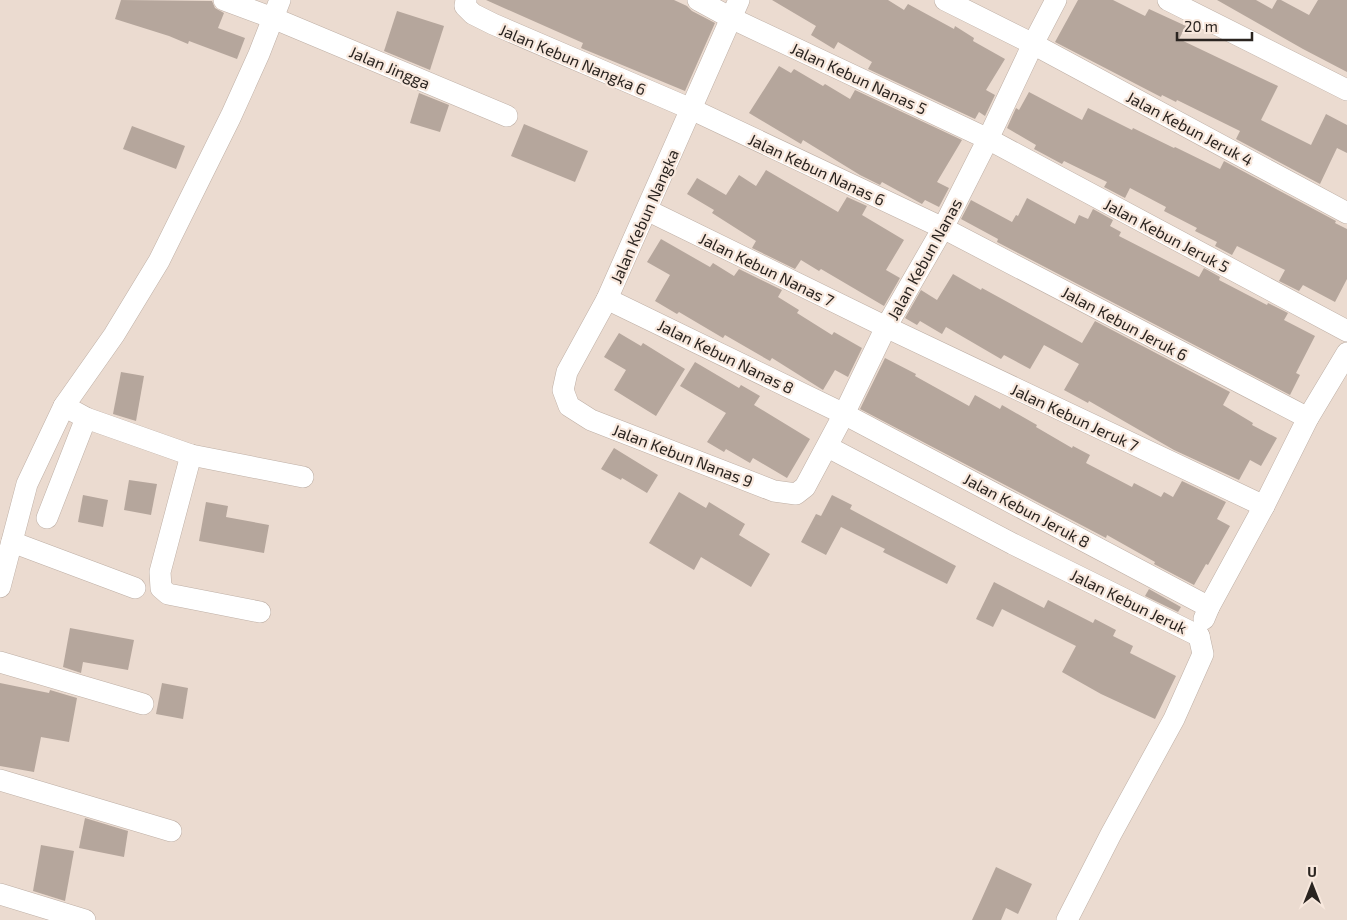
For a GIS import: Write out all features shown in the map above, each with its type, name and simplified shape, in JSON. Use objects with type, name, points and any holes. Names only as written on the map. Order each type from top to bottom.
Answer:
[{"type":"street","name":"Jalan Jingga","points":[[224,0],[276,9],[508,116]]},
{"type":"street","name":"Jalan Kebun Nangka 6","points":[[466,0],[465,6],[472,14],[690,109]]},
{"type":"street","name":"Jalan Kebun Nanas 5","points":[[698,0],[735,9],[988,139]]},
{"type":"street","name":"Jalan Kebun Jeruk 4","points":[[945,0],[1033,44],[1347,213]]},
{"type":"street","name":"Jalan Kebun Nanas","points":[[774,491],[796,494],[805,486],[828,446],[886,327],[943,228],[1056,0]]},
{"type":"street","points":[[1168,0],[1347,90]]},
{"type":"street","points":[[0,587],[27,484],[64,406],[114,335],[159,261],[231,116],[259,54],[276,9]]},
{"type":"street","name":"Jalan Kebun Nangka","points":[[591,420],[569,406],[563,390],[567,372],[607,299],[735,9]]},
{"type":"street","name":"Jalan Kebun Nanas 6","points":[[690,109],[943,228]]},
{"type":"street","name":"Jalan Kebun Jeruk 5","points":[[988,139],[1347,331]]},
{"type":"street","name":"Jalan Kebun Nanas 7","points":[[647,210],[886,327]]},
{"type":"street","name":"Jalan Kebun Jeruk 6","points":[[943,228],[1308,418]]},
{"type":"street","name":"Jalan Kebun Nanas 8","points":[[607,299],[844,414]]},
{"type":"street","name":"Jalan Kebun Jeruk 7","points":[[886,327],[1264,506]]},
{"type":"street","name":"Jalan Kebun Jeruk","points":[[828,446],[1014,544],[1199,636],[1209,607],[1264,506],[1308,418],[1347,353]]},
{"type":"street","points":[[64,406],[86,418],[191,455],[304,477]]},
{"type":"street","name":"Jalan Kebun Jeruk 8","points":[[844,414],[1209,607]]},
{"type":"street","points":[[47,518],[86,418]]},
{"type":"street","name":"Jalan Kebun Nanas 9","points":[[591,420],[774,491]]},
{"type":"street","points":[[191,455],[160,572],[161,588],[168,594],[260,612]]},
{"type":"street","points":[[12,542],[135,588]]},
{"type":"street","points":[[1067,920],[1111,834],[1174,719],[1203,654],[1199,636]]},
{"type":"street","points":[[0,662],[143,704]]},
{"type":"street","points":[[0,780],[171,831]]},
{"type":"street","points":[[0,894],[84,920]]},
{"type":"building","points":[[121,0],[212,1],[215,8],[224,13],[218,28],[245,38],[237,59],[189,41],[188,44],[115,19]]},
{"type":"building","points":[[486,0],[674,0],[715,23],[685,91],[581,48],[583,43]]},
{"type":"building","points":[[772,0],[888,0],[904,10],[908,4],[954,29],[955,26],[974,38],[973,41],[1005,59],[986,90],[995,95],[985,116],[979,112],[975,119],[868,69],[872,62],[838,42],[834,49],[811,35],[816,26]]},
{"type":"building","points":[[1078,0],[1113,0],[1145,16],[1149,9],[1186,26],[1179,39],[1278,86],[1261,120],[1311,145],[1326,114],[1347,125],[1347,153],[1337,148],[1320,184],[1236,139],[1240,131],[1177,100],[1176,102],[1162,95],[1161,97],[1055,42]]},
{"type":"building","points":[[1217,0],[1256,0],[1272,9],[1277,0],[1281,0],[1309,15],[1318,0],[1347,0],[1347,72],[1303,49]]},
{"type":"building","points":[[397,11],[444,26],[430,70],[384,51]]},
{"type":"building","points":[[779,66],[791,73],[794,69],[850,99],[855,90],[962,140],[937,182],[949,188],[939,207],[925,200],[922,204],[882,182],[880,185],[803,140],[801,144],[749,113]]},
{"type":"building","points":[[1029,92],[1082,120],[1088,108],[1132,130],[1133,128],[1220,169],[1224,161],[1336,221],[1335,223],[1347,229],[1347,279],[1335,302],[1303,285],[1299,291],[1279,281],[1285,270],[1237,246],[1232,255],[1215,246],[1217,242],[1195,231],[1197,228],[1164,211],[1166,207],[1130,188],[1125,198],[1104,187],[1107,182],[1064,161],[1062,164],[1034,149],[1036,145],[1007,128],[1016,108],[1019,110]]},
{"type":"building","points":[[419,93],[449,105],[440,132],[410,123]]},
{"type":"building","points":[[524,124],[588,151],[575,182],[511,156]]},
{"type":"building","points":[[132,126],[185,146],[176,169],[123,149]]},
{"type":"building","points":[[766,170],[838,212],[847,197],[867,206],[862,215],[904,240],[886,270],[900,278],[884,306],[821,269],[819,271],[801,260],[795,269],[752,248],[756,241],[712,213],[714,210],[687,194],[697,178],[726,195],[739,175],[756,186]]},
{"type":"building","points":[[1027,198],[1075,224],[1079,215],[1088,219],[1093,209],[1113,220],[1110,226],[1121,232],[1119,236],[1199,277],[1204,268],[1220,277],[1219,280],[1267,305],[1268,303],[1288,313],[1284,320],[1315,336],[1296,373],[1300,375],[1290,395],[997,242],[998,239],[961,219],[971,200],[1012,222],[1016,215],[1018,216]]},
{"type":"building","points":[[661,239],[710,267],[713,263],[734,276],[739,269],[782,290],[778,297],[799,310],[797,313],[832,335],[834,332],[862,348],[848,377],[835,370],[823,390],[772,358],[770,361],[725,335],[723,338],[679,312],[677,314],[655,301],[670,275],[647,262]]},
{"type":"building","points":[[953,274],[1082,343],[1095,321],[1230,392],[1223,405],[1253,423],[1252,425],[1277,438],[1261,466],[1250,460],[1239,480],[1174,450],[1089,401],[1088,403],[1064,390],[1079,364],[1044,345],[1030,369],[1004,355],[1001,359],[946,327],[942,334],[920,321],[917,325],[905,318],[921,290],[937,300]]},
{"type":"building","points":[[619,333],[641,346],[643,343],[685,369],[656,416],[614,390],[626,370],[604,357]]},
{"type":"building","points":[[885,358],[969,406],[975,395],[1000,409],[1002,405],[1072,448],[1073,446],[1090,455],[1086,463],[1132,487],[1134,483],[1161,497],[1164,492],[1173,497],[1182,481],[1226,502],[1217,519],[1230,526],[1208,565],[1206,564],[1194,585],[1154,564],[1155,562],[1107,535],[1106,538],[860,409]]},
{"type":"building","points":[[695,362],[739,388],[741,385],[760,396],[754,405],[810,439],[787,478],[753,458],[750,463],[726,449],[724,452],[707,442],[726,413],[680,386]]},
{"type":"building","points":[[121,372],[144,376],[136,421],[113,414]]},
{"type":"building","points":[[614,448],[658,475],[647,493],[622,478],[621,480],[601,469]]},
{"type":"building","points":[[129,480],[157,484],[151,515],[124,510]]},
{"type":"building","points":[[679,492],[706,508],[709,502],[745,524],[739,535],[770,554],[751,587],[701,557],[694,570],[649,543]]},
{"type":"building","points":[[83,495],[108,500],[103,527],[78,522]]},
{"type":"building","points":[[832,495],[852,505],[850,509],[956,566],[947,584],[883,552],[885,549],[841,527],[826,555],[801,542],[816,514],[821,516]]},
{"type":"building","points":[[206,502],[228,506],[226,517],[269,525],[264,553],[199,541]]},
{"type":"building","points":[[994,582],[1044,608],[1048,600],[1093,623],[1095,619],[1116,630],[1113,636],[1133,646],[1130,653],[1176,676],[1155,719],[1101,694],[1062,672],[1076,646],[1002,609],[993,627],[976,619]]},
{"type":"building","points":[[1149,589],[1181,607],[1178,612],[1145,596]]},
{"type":"building","points":[[70,628],[134,640],[128,670],[83,662],[81,673],[63,667]]},
{"type":"building","points":[[0,683],[49,693],[50,690],[77,698],[69,742],[41,737],[34,772],[0,766]]},
{"type":"building","points":[[162,683],[188,688],[183,719],[156,714]]},
{"type":"building","points":[[85,818],[128,831],[124,857],[79,848]]},
{"type":"building","points":[[41,845],[74,851],[65,901],[33,891]]},
{"type":"building","points":[[996,867],[1032,884],[1018,914],[1006,908],[1001,920],[972,920]]}]
